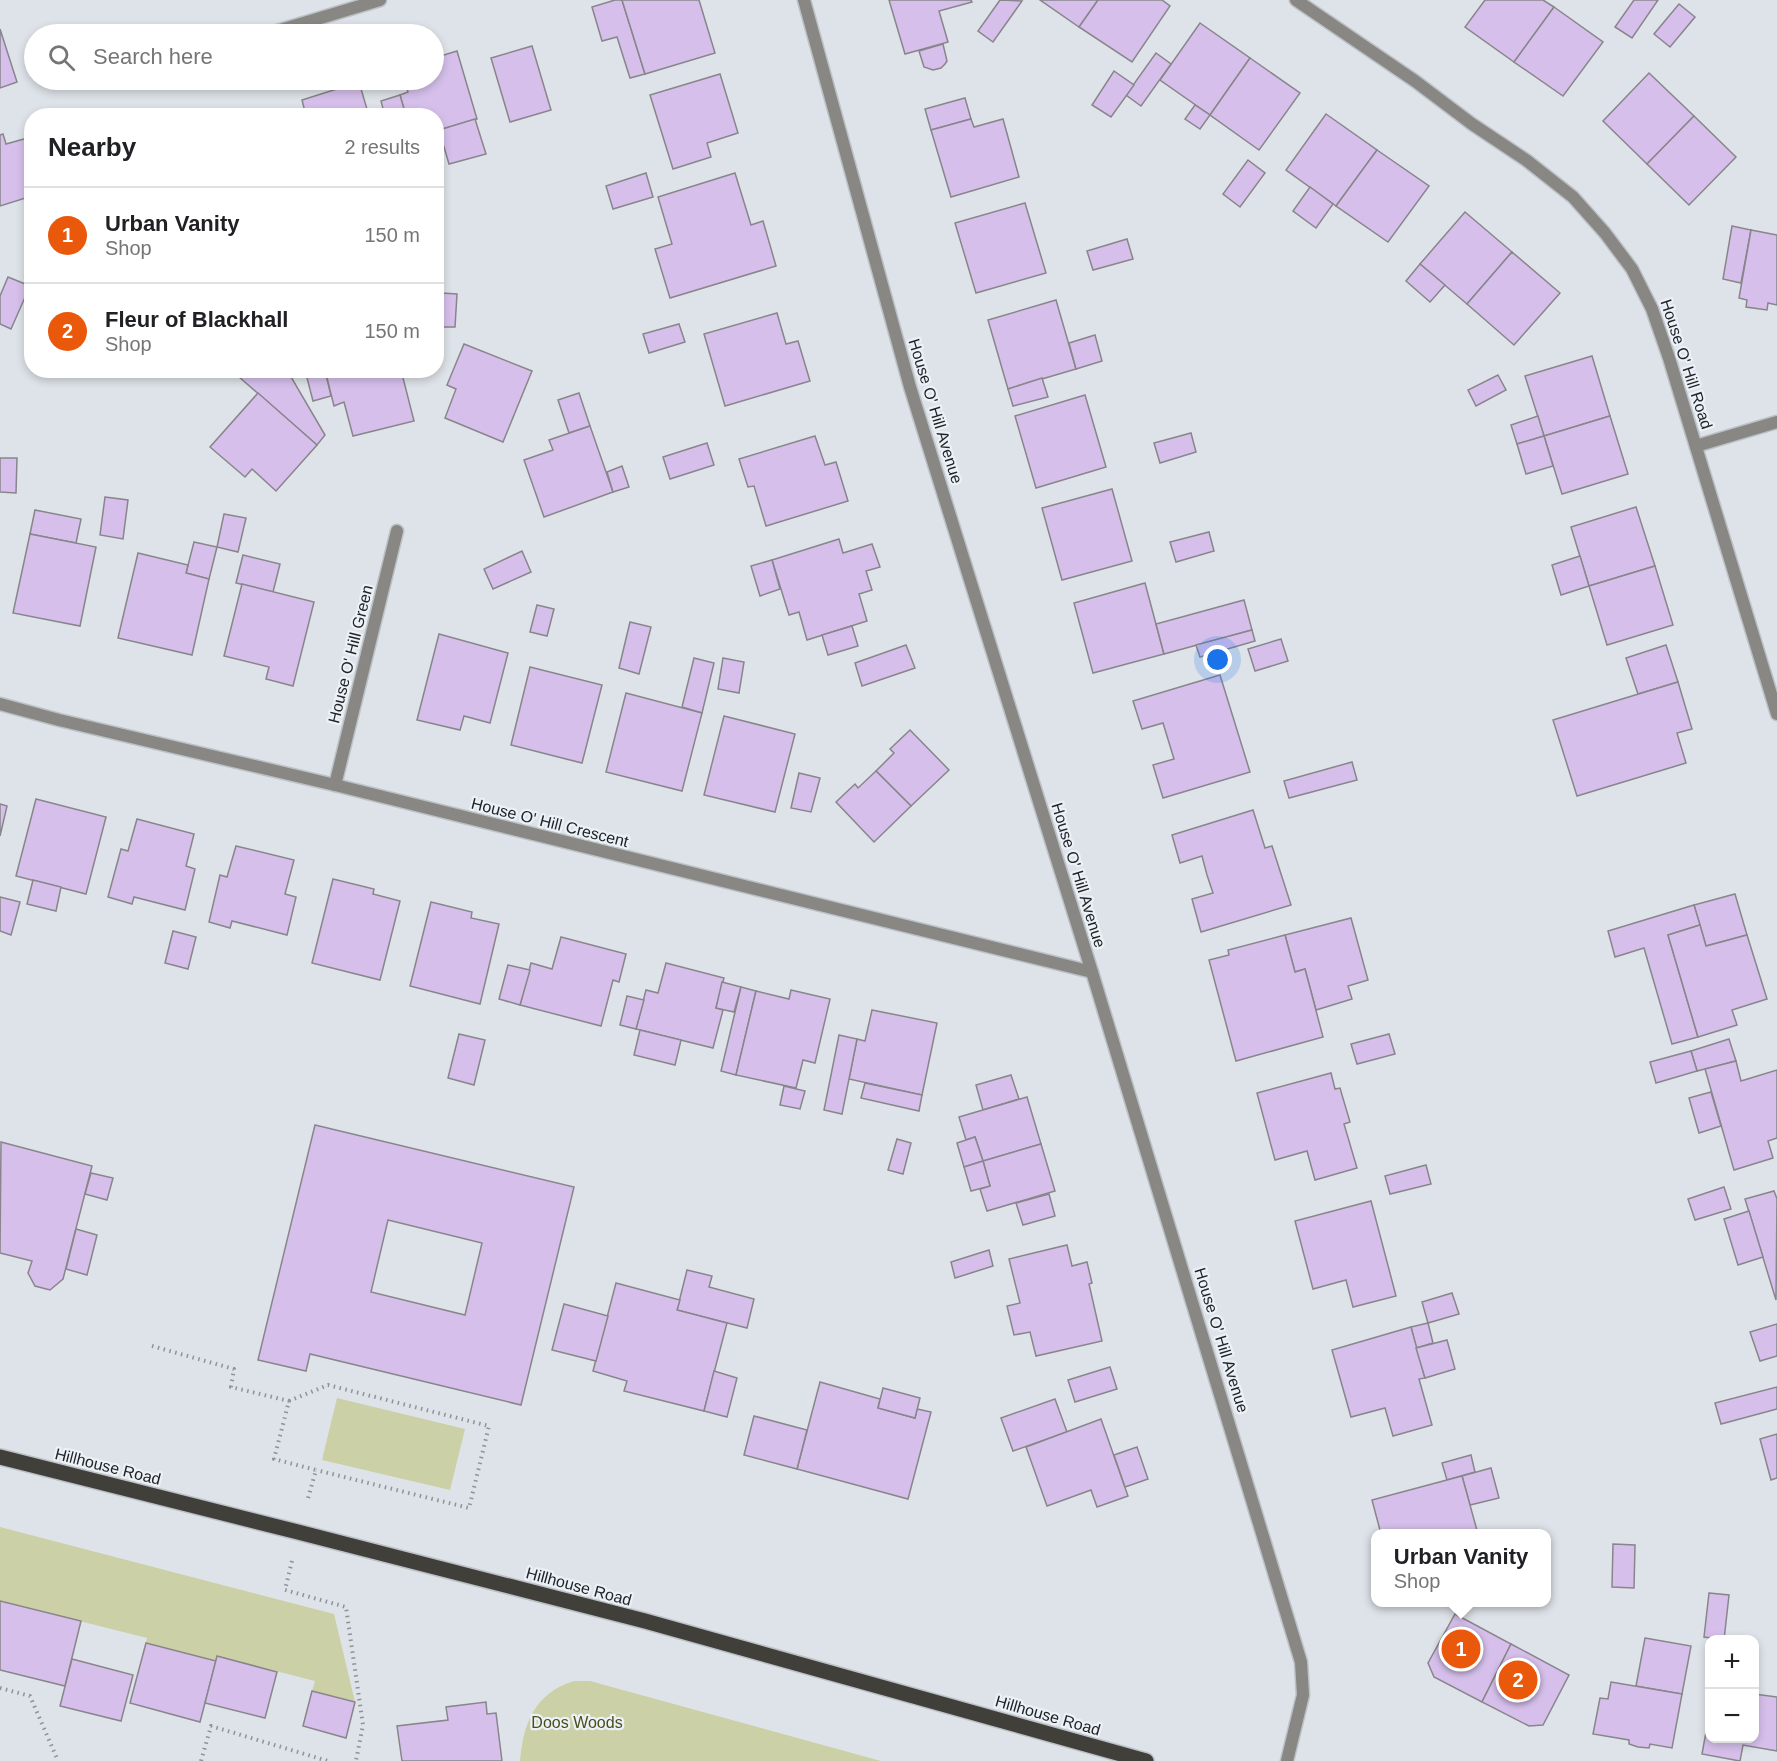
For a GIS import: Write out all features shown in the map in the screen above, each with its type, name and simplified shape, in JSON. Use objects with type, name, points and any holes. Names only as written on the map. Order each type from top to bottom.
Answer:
[{"type":"main road","name":"Hillhouse Road","points":[[0,1457],[645,1621],[1146,1761]]},
{"type":"street","points":[[300,24],[380,0]]},
{"type":"street","name":"House O' Hill Avenue","points":[[804,0],[910,387],[1092,972],[1301,1662],[1303,1695],[1287,1761]]},
{"type":"street","name":"House O' Hill Road","points":[[1296,0],[1415,81],[1472,124],[1526,160],[1573,197],[1632,269],[1652,309],[1669,358],[1777,714]]},
{"type":"street","points":[[1696,446],[1777,422]]},
{"type":"street","name":"House O' Hill Green","points":[[335,785],[397,531]]},
{"type":"street","name":"House O' Hill Crescent","points":[[0,704],[1092,972]]},
{"type":"path","points":[[288,1401],[328,1385],[489,1426],[469,1508],[316,1470]]},
{"type":"path","points":[[0,1688],[30,1696],[58,1761]]},
{"type":"path","points":[[201,1761],[211,1726],[328,1761]]},
{"type":"green space","points":[[337,1398],[465,1429],[450,1490],[322,1460]]},
{"type":"green space","points":[[0,1527],[334,1614],[355,1702],[312,1691],[315,1681],[217,1656],[216,1661],[146,1643],[147,1638],[0,1601]]},
{"type":"green space","name":"Doos Woods","points":[[574,1681],[590,1681],[881,1761],[520,1761],[524,1734],[534,1711],[550,1693]]},
{"type":"building","points":[[622,0],[645,74],[630,78],[617,37],[602,41],[592,7]]},
{"type":"building","points":[[622,0],[699,0],[715,53],[645,74]]},
{"type":"building","points":[[889,0],[971,0],[972,2],[939,11],[948,42],[905,54]]},
{"type":"building","points":[[1000,0],[1022,1],[993,42],[978,31]]},
{"type":"building","points":[[1040,0],[1098,0],[1079,27]]},
{"type":"building","points":[[1098,0],[1162,0],[1170,6],[1132,62],[1079,27]]},
{"type":"building","points":[[1485,0],[1543,0],[1554,7],[1514,62],[1465,27]]},
{"type":"building","points":[[1634,0],[1658,0],[1632,38],[1615,27]]},
{"type":"building","points":[[1679,4],[1695,17],[1670,47],[1654,34]]},
{"type":"building","points":[[1554,7],[1603,42],[1563,96],[1514,62]]},
{"type":"building","points":[[1200,23],[1250,58],[1210,115],[1160,80]]},
{"type":"building","points":[[0,29],[17,82],[0,88]]},
{"type":"building","points":[[943,44],[947,61],[945,64],[933,70],[924,67],[919,51]]},
{"type":"building","points":[[532,46],[551,110],[510,122],[491,58]]},
{"type":"building","points":[[457,51],[477,119],[444,129],[444,108],[404,108],[400,95],[408,92],[407,90],[444,90],[444,55]]},
{"type":"building","points":[[1156,53],[1171,64],[1141,106],[1126,95]]},
{"type":"building","points":[[1250,58],[1300,93],[1259,150],[1210,115]]},
{"type":"building","points":[[1114,71],[1134,85],[1111,117],[1092,105]]},
{"type":"building","points":[[1649,73],[1694,116],[1647,164],[1603,121]]},
{"type":"building","points":[[720,74],[738,133],[707,143],[711,157],[673,169],[650,95]]},
{"type":"building","points":[[334,90],[361,90],[367,108],[304,108],[302,100]]},
{"type":"building","points":[[400,95],[404,108],[383,108],[381,101]]},
{"type":"building","points":[[965,98],[971,119],[931,130],[925,109]]},
{"type":"building","points":[[1195,105],[1210,115],[1200,129],[1185,119]]},
{"type":"building","points":[[1326,114],[1377,150],[1336,206],[1286,170]]},
{"type":"building","points":[[1694,116],[1736,157],[1689,205],[1647,164]]},
{"type":"building","points":[[475,119],[486,154],[449,164],[444,147],[444,128]]},
{"type":"building","points":[[971,119],[974,127],[1003,119],[1019,177],[951,197],[931,130]]},
{"type":"building","points":[[3,134],[6,144],[24,139],[24,198],[0,206],[0,135]]},
{"type":"building","points":[[1377,150],[1429,186],[1388,242],[1336,206]]},
{"type":"building","points":[[1248,160],[1265,173],[1240,207],[1223,194]]},
{"type":"building","points":[[646,173],[653,197],[613,209],[606,186]]},
{"type":"building","points":[[735,173],[751,225],[763,221],[776,266],[670,298],[655,249],[672,244],[658,197]]},
{"type":"building","points":[[1310,187],[1333,204],[1316,228],[1293,211]]},
{"type":"building","points":[[1025,203],[1046,273],[976,293],[955,223]]},
{"type":"building","points":[[1465,212],[1512,252],[1467,304],[1420,264]]},
{"type":"building","points":[[1732,226],[1751,230],[1741,283],[1723,279]]},
{"type":"building","points":[[1751,230],[1777,235],[1777,305],[1768,303],[1767,310],[1746,307],[1747,300],[1739,298]]},
{"type":"building","points":[[1127,239],[1133,259],[1093,270],[1087,251]]},
{"type":"building","points":[[1512,252],[1560,293],[1514,345],[1467,304]]},
{"type":"building","points":[[1420,264],[1445,285],[1430,302],[1406,281]]},
{"type":"building","points":[[8,277],[24,284],[24,300],[11,329],[0,324],[0,296]]},
{"type":"building","points":[[444,293],[457,294],[455,327],[444,327]]},
{"type":"building","points":[[1056,300],[1076,369],[1008,389],[988,320]]},
{"type":"building","points":[[777,313],[786,344],[798,341],[810,381],[725,406],[704,334]]},
{"type":"building","points":[[679,324],[685,342],[649,353],[643,334]]},
{"type":"building","points":[[1095,335],[1102,361],[1076,369],[1069,343]]},
{"type":"building","points":[[464,344],[532,371],[503,442],[445,418],[456,389],[447,385]]},
{"type":"building","points":[[1592,356],[1610,416],[1544,436],[1525,376]]},
{"type":"building","points":[[1498,375],[1506,390],[1476,406],[1468,390]]},
{"type":"building","points":[[240,378],[292,378],[325,435],[317,445]]},
{"type":"building","points":[[307,378],[327,378],[331,396],[313,401]]},
{"type":"building","points":[[327,378],[403,378],[414,421],[353,436],[344,402],[334,406]]},
{"type":"building","points":[[1042,378],[1048,397],[1013,406],[1008,389]]},
{"type":"building","points":[[258,393],[317,445],[276,491],[252,469],[245,477],[210,447]]},
{"type":"building","points":[[579,393],[590,426],[569,433],[558,400]]},
{"type":"building","points":[[1085,395],[1106,467],[1036,488],[1015,416]]},
{"type":"building","points":[[1538,416],[1544,436],[1517,444],[1511,425]]},
{"type":"building","points":[[1610,416],[1628,474],[1562,494],[1544,436]]},
{"type":"building","points":[[590,426],[613,492],[544,517],[524,460],[553,450],[549,440]]},
{"type":"building","points":[[1191,433],[1196,452],[1160,463],[1154,443]]},
{"type":"building","points":[[815,436],[825,465],[836,462],[848,501],[766,526],[754,486],[748,487],[739,459]]},
{"type":"building","points":[[1544,436],[1553,466],[1526,474],[1517,444]]},
{"type":"building","points":[[707,443],[714,465],[670,479],[663,457]]},
{"type":"building","points":[[0,458],[17,458],[16,493],[0,492]]},
{"type":"building","points":[[622,466],[629,487],[613,492],[607,472]]},
{"type":"building","points":[[1112,489],[1132,561],[1062,580],[1042,508]]},
{"type":"building","points":[[105,497],[128,500],[123,539],[100,535]]},
{"type":"building","points":[[1636,507],[1655,566],[1589,586],[1571,527]]},
{"type":"building","points":[[35,510],[81,519],[76,543],[30,534]]},
{"type":"building","points":[[224,514],[246,518],[238,552],[217,547]]},
{"type":"building","points":[[1209,532],[1214,551],[1176,562],[1170,542]]},
{"type":"building","points":[[30,534],[96,547],[80,626],[13,613]]},
{"type":"building","points":[[839,539],[843,553],[872,544],[880,567],[866,571],[872,590],[859,594],[867,621],[807,640],[799,612],[789,615],[772,560]]},
{"type":"building","points":[[194,542],[217,547],[209,579],[186,573]]},
{"type":"building","points":[[522,551],[531,572],[493,589],[484,569]]},
{"type":"building","points":[[138,553],[188,565],[186,573],[209,579],[192,655],[118,638]]},
{"type":"building","points":[[243,555],[280,564],[273,592],[236,583]]},
{"type":"building","points":[[1580,556],[1589,586],[1561,595],[1552,565]]},
{"type":"building","points":[[772,560],[780,589],[760,596],[751,566]]},
{"type":"building","points":[[1655,566],[1673,625],[1607,645],[1589,586]]},
{"type":"building","points":[[1145,583],[1164,654],[1093,673],[1074,603]]},
{"type":"building","points":[[242,584],[314,602],[293,686],[266,679],[269,667],[224,656]]},
{"type":"building","points":[[1244,600],[1252,630],[1164,654],[1156,624]]},
{"type":"building","points":[[537,605],[554,609],[547,636],[530,632]]},
{"type":"building","points":[[630,622],[651,627],[639,674],[619,668]]},
{"type":"building","points":[[852,626],[858,646],[828,655],[822,635]]},
{"type":"building","points":[[1252,630],[1255,641],[1200,657],[1196,645]]},
{"type":"building","points":[[439,634],[508,653],[490,723],[464,716],[460,730],[417,720]]},
{"type":"building","points":[[1281,639],[1288,661],[1255,671],[1248,649]]},
{"type":"building","points":[[906,645],[915,668],[862,686],[855,663]]},
{"type":"building","points":[[1666,645],[1678,682],[1638,694],[1626,658]]},
{"type":"building","points":[[694,658],[714,663],[702,713],[682,707]]},
{"type":"building","points":[[723,658],[744,662],[739,693],[718,689]]},
{"type":"building","points":[[530,667],[602,685],[582,763],[511,745]]},
{"type":"building","points":[[1220,675],[1250,772],[1163,798],[1153,765],[1174,759],[1163,723],[1142,729],[1133,701]]},
{"type":"building","points":[[1678,682],[1692,729],[1677,733],[1686,763],[1577,796],[1553,720]]},
{"type":"building","points":[[626,693],[702,713],[682,791],[606,772]]},
{"type":"building","points":[[724,716],[795,734],[775,812],[704,795]]},
{"type":"building","points":[[910,730],[949,770],[911,806],[876,771],[894,753],[890,749]]},
{"type":"building","points":[[1352,762],[1357,780],[1289,798],[1284,781]]},
{"type":"building","points":[[876,771],[911,806],[874,842],[836,802],[855,784],[858,788]]},
{"type":"building","points":[[799,773],[820,778],[811,812],[791,808]]},
{"type":"building","points":[[36,799],[106,817],[86,894],[16,876]]},
{"type":"building","points":[[0,804],[7,806],[0,836]]},
{"type":"building","points":[[1253,810],[1265,848],[1272,846],[1291,905],[1201,932],[1192,899],[1213,893],[1202,856],[1180,863],[1172,835]]},
{"type":"building","points":[[137,819],[194,834],[186,866],[195,869],[185,910],[134,897],[132,904],[108,897],[121,849],[128,851]]},
{"type":"building","points":[[236,846],[294,860],[285,894],[296,897],[287,935],[232,921],[230,928],[209,922],[220,875],[227,877]]},
{"type":"building","points":[[333,879],[374,889],[373,894],[400,901],[380,980],[312,963]]},
{"type":"building","points":[[33,880],[61,887],[56,911],[27,904]]},
{"type":"building","points":[[1735,894],[1747,935],[1706,946],[1694,905]]},
{"type":"building","points":[[0,897],[20,902],[11,935],[0,931]]},
{"type":"building","points":[[431,902],[472,912],[471,918],[499,924],[480,1004],[410,986]]},
{"type":"building","points":[[1694,905],[1700,925],[1668,935],[1698,1037],[1672,1044],[1644,948],[1615,957],[1608,931]]},
{"type":"building","points":[[1351,918],[1368,980],[1348,986],[1352,999],[1316,1010],[1305,969],[1295,972],[1285,935]]},
{"type":"building","points":[[1700,925],[1706,946],[1747,935],[1767,999],[1732,1010],[1737,1025],[1698,1037],[1668,935]]},
{"type":"building","points":[[173,931],[196,937],[188,969],[165,963]]},
{"type":"building","points":[[1285,935],[1295,972],[1305,969],[1323,1037],[1236,1061],[1209,960],[1229,955],[1228,950]]},
{"type":"building","points":[[561,937],[626,954],[619,982],[613,980],[601,1026],[520,1005],[531,963],[552,969]]},
{"type":"building","points":[[666,963],[724,978],[716,1008],[723,1010],[713,1048],[636,1029],[646,990],[658,993]]},
{"type":"building","points":[[508,965],[530,970],[520,1005],[499,999]]},
{"type":"building","points":[[722,982],[741,987],[734,1012],[716,1008]]},
{"type":"building","points":[[741,987],[756,991],[736,1075],[721,1071]]},
{"type":"building","points":[[791,990],[830,999],[815,1063],[803,1060],[796,1088],[736,1075],[756,991],[789,999]]},
{"type":"building","points":[[627,996],[644,1000],[636,1029],[620,1025]]},
{"type":"building","points":[[872,1010],[937,1023],[922,1095],[849,1079],[857,1039],[865,1041]]},
{"type":"building","points":[[640,1030],[681,1040],[675,1065],[634,1055]]},
{"type":"building","points":[[459,1034],[485,1040],[474,1085],[448,1078]]},
{"type":"building","points":[[1389,1034],[1395,1054],[1357,1064],[1351,1044]]},
{"type":"building","points":[[839,1035],[857,1039],[842,1114],[824,1110]]},
{"type":"building","points":[[1729,1039],[1736,1061],[1697,1071],[1691,1051]]},
{"type":"building","points":[[1691,1051],[1697,1071],[1656,1083],[1650,1062]]},
{"type":"building","points":[[1736,1061],[1741,1081],[1777,1070],[1777,1138],[1768,1141],[1773,1158],[1734,1170],[1705,1069]]},
{"type":"building","points":[[1331,1073],[1335,1089],[1340,1088],[1350,1122],[1344,1124],[1357,1168],[1315,1180],[1307,1151],[1275,1160],[1257,1093]]},
{"type":"building","points":[[1011,1075],[1019,1099],[983,1110],[976,1085]]},
{"type":"building","points":[[865,1083],[922,1095],[919,1111],[861,1098]]},
{"type":"building","points":[[784,1086],[805,1091],[800,1109],[780,1105]]},
{"type":"building","points":[[1711,1092],[1721,1126],[1699,1133],[1689,1098]]},
{"type":"building","points":[[1027,1097],[1041,1144],[983,1161],[975,1137],[966,1140],[959,1117]]},
{"type":"building","points":[[315,1125],[574,1187],[521,1405],[310,1354],[306,1371],[258,1360]],"holes":[[[388,1220],[482,1243],[465,1315],[371,1292]]]},
{"type":"building","points":[[975,1137],[983,1161],[964,1167],[957,1143]]},
{"type":"building","points":[[897,1139],[911,1143],[903,1174],[888,1170]]},
{"type":"building","points":[[1,1142],[92,1166],[63,1279],[50,1290],[35,1286],[28,1273],[32,1261],[0,1253]]},
{"type":"building","points":[[1041,1144],[1055,1191],[987,1211],[980,1189],[990,1186],[983,1161]]},
{"type":"building","points":[[983,1161],[990,1186],[971,1191],[964,1167]]},
{"type":"building","points":[[1426,1165],[1431,1184],[1390,1194],[1385,1176]]},
{"type":"building","points":[[91,1173],[113,1178],[107,1200],[85,1194]]},
{"type":"building","points":[[1724,1187],[1731,1209],[1695,1220],[1688,1199]]},
{"type":"building","points":[[1774,1191],[1777,1199],[1776,1300],[1745,1199]]},
{"type":"building","points":[[1049,1194],[1055,1216],[1023,1225],[1016,1203]]},
{"type":"building","points":[[1371,1201],[1396,1296],[1353,1307],[1346,1280],[1313,1289],[1295,1221]]},
{"type":"building","points":[[1749,1211],[1763,1257],[1738,1265],[1724,1219]]},
{"type":"building","points":[[76,1229],[97,1235],[87,1275],[66,1269]]},
{"type":"building","points":[[1067,1245],[1072,1266],[1087,1262],[1092,1283],[1089,1284],[1102,1341],[1036,1356],[1030,1332],[1014,1335],[1007,1306],[1020,1303],[1009,1259]]},
{"type":"building","points":[[989,1250],[993,1266],[955,1278],[951,1262]]},
{"type":"building","points":[[687,1270],[712,1276],[709,1287],[754,1299],[747,1328],[677,1310]]},
{"type":"building","points":[[616,1283],[680,1300],[677,1310],[727,1323],[704,1411],[624,1391],[627,1381],[593,1371]]},
{"type":"building","points":[[1452,1293],[1459,1314],[1428,1323],[1422,1302]]},
{"type":"building","points":[[564,1304],[608,1316],[596,1361],[552,1350]]},
{"type":"building","points":[[1428,1323],[1433,1343],[1416,1348],[1411,1327]]},
{"type":"building","points":[[1777,1324],[1777,1356],[1760,1361],[1750,1332]]},
{"type":"building","points":[[1411,1327],[1425,1378],[1419,1379],[1432,1425],[1393,1436],[1385,1408],[1351,1417],[1332,1350]]},
{"type":"building","points":[[1447,1340],[1455,1369],[1425,1378],[1416,1348]]},
{"type":"building","points":[[1110,1367],[1117,1389],[1075,1402],[1068,1380]]},
{"type":"building","points":[[714,1371],[737,1378],[727,1417],[704,1411]]},
{"type":"building","points":[[820,1382],[880,1399],[878,1408],[915,1418],[917,1409],[931,1412],[908,1499],[797,1469]]},
{"type":"building","points":[[1777,1387],[1777,1409],[1721,1424],[1715,1403]]},
{"type":"building","points":[[883,1388],[920,1398],[915,1418],[878,1408]]},
{"type":"building","points":[[1055,1399],[1067,1432],[1013,1451],[1001,1418]]},
{"type":"building","points":[[754,1416],[807,1430],[797,1469],[744,1455]]},
{"type":"building","points":[[1101,1419],[1128,1496],[1097,1507],[1091,1490],[1047,1506],[1026,1447]]},
{"type":"building","points":[[1777,1434],[1777,1478],[1771,1480],[1760,1439]]},
{"type":"building","points":[[1137,1447],[1148,1479],[1125,1487],[1114,1455]]},
{"type":"building","points":[[1471,1455],[1475,1472],[1447,1480],[1442,1463]]},
{"type":"building","points":[[1491,1468],[1499,1498],[1470,1505],[1462,1476]]},
{"type":"building","points":[[1462,1476],[1477,1529],[1380,1529],[1372,1500]]},
{"type":"building","points":[[1613,1544],[1635,1545],[1634,1588],[1612,1587]]},
{"type":"building","points":[[1709,1593],[1729,1595],[1725,1635],[1705,1635],[1704,1637]]},
{"type":"building","points":[[0,1601],[81,1621],[65,1686],[0,1670]]},
{"type":"building","points":[[1455,1614],[1511,1644],[1482,1702],[1434,1677],[1428,1663]]},
{"type":"building","points":[[1645,1638],[1691,1646],[1682,1694],[1636,1686]]},
{"type":"building","points":[[146,1643],[216,1661],[200,1722],[130,1703]]},
{"type":"building","points":[[1511,1644],[1569,1675],[1543,1725],[1529,1726],[1482,1702]]},
{"type":"building","points":[[217,1656],[277,1672],[265,1718],[205,1703]]},
{"type":"building","points":[[72,1659],[133,1675],[121,1721],[60,1706]]},
{"type":"building","points":[[1611,1682],[1682,1694],[1672,1748],[1650,1744],[1649,1748],[1638,1747],[1629,1744],[1629,1740],[1593,1734],[1600,1698],[1608,1699]]},
{"type":"building","points":[[312,1691],[355,1702],[346,1738],[303,1726]]},
{"type":"building","points":[[1759,1695],[1777,1697],[1777,1751],[1743,1745],[1740,1761],[1702,1754],[1705,1738],[1705,1743],[1759,1743]]},
{"type":"building","points":[[486,1702],[487,1714],[496,1713],[502,1761],[402,1761],[397,1726],[448,1720],[446,1707]]},
{"type":"place","name":"Urban Vanity","points":[[1461,1649]]},
{"type":"place","name":"Fleur of Blackhall","points":[[1518,1680]]}]
